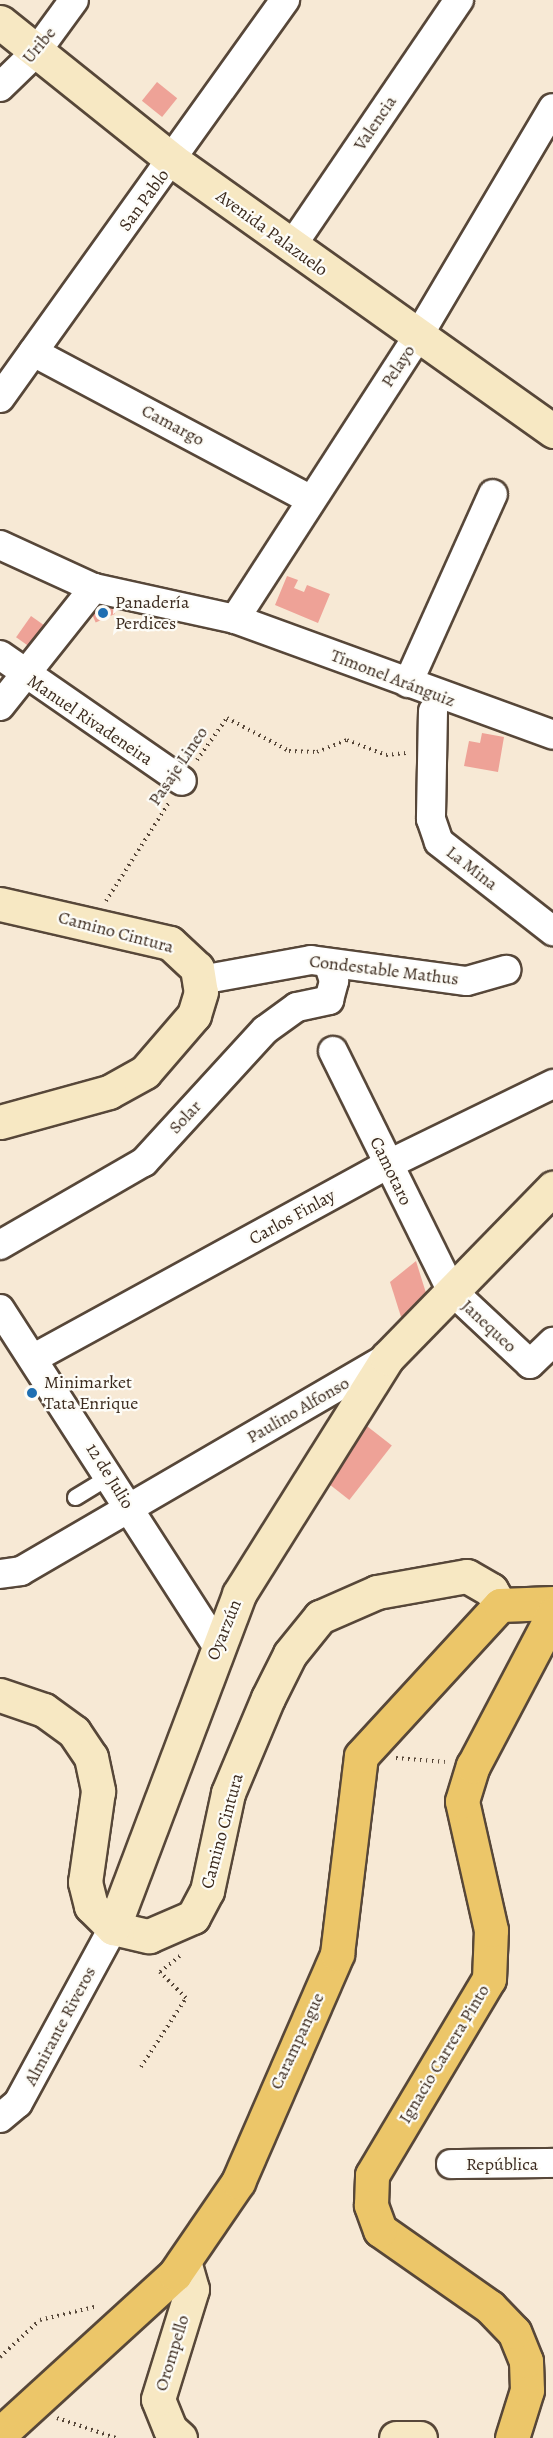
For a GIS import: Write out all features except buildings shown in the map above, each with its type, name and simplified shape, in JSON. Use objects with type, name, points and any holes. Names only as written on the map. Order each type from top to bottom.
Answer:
[{"type":"main road","points":[[361,1756],[500,1605],[553,1603]]},
{"type":"main road","name":"Ignacio Carrera Pinto","points":[[512,2438],[527,2390],[526,2361],[514,2332],[490,2307],[380,2230],[370,2205],[372,2175],[489,1979],[491,1930],[462,1801],[473,1766],[553,1614]]},
{"type":"main road","name":"Carampangue","points":[[0,2434],[185,2264],[238,2182],[337,1954],[361,1756]]},
{"type":"street","name":"Uribe","points":[[0,87],[36,52],[74,0]]},
{"type":"street","name":"San Pablo","points":[[0,398],[285,0]]},
{"type":"street","name":"Valencia","points":[[291,247],[459,0]]},
{"type":"street","name":"Avenida Palazuelo","points":[[0,22],[172,160],[417,338],[553,431]]},
{"type":"street","name":"Pelayo","points":[[235,620],[417,338],[553,108]]},
{"type":"street","name":"Camargo","points":[[33,352],[311,500]]},
{"type":"street","points":[[408,682],[493,494]]},
{"type":"street","name":"Timonel Aránguiz","points":[[0,545],[94,588],[235,620],[553,735]]},
{"type":"street","points":[[0,706],[94,588]]},
{"type":"street","name":"Manuel Rivadeneira","points":[[0,655],[23,675],[182,781]]},
{"type":"street","name":"La Mina","points":[[433,711],[431,819],[439,842],[553,931]]},
{"type":"street","name":"Camino Cintura","points":[[0,904],[93,922],[170,943],[190,958],[201,980]]},
{"type":"street","name":"Condestable Mathus","points":[[201,980],[285,961],[467,981],[506,970]]},
{"type":"street","name":"Solar","points":[[0,1245],[144,1162],[265,1030],[297,1007],[329,1000],[334,981],[329,966]]},
{"type":"street","points":[[0,1122],[109,1092],[145,1072],[194,1015],[201,980]]},
{"type":"street","name":"Camotaro","points":[[333,1051],[387,1165],[451,1290]]},
{"type":"street","name":"Carlos Finlay","points":[[34,1358],[387,1165],[553,1084]]},
{"type":"street","name":"Paulino Alfonso","points":[[0,1574],[21,1571],[387,1358],[553,1188]]},
{"type":"street","name":"Janequeo","points":[[451,1290],[530,1364],[553,1342]]},
{"type":"street","name":"12 de Julio","points":[[0,1309],[111,1475],[217,1646]]},
{"type":"street","name":"Oyarzún","points":[[113,1928],[217,1646],[239,1594],[387,1358]]},
{"type":"street","name":"Camino Cintura","points":[[193,1917],[207,1891],[228,1793],[268,1698],[290,1654],[320,1617],[377,1592],[467,1576],[491,1590],[500,1605]]},
{"type":"street","points":[[0,1695],[44,1710],[74,1732],[91,1757],[98,1791],[85,1882],[91,1906],[113,1928],[149,1936],[193,1917]]},
{"type":"street","name":"Almirante Riveros","points":[[0,2118],[18,2103],[113,1928]]},
{"type":"street","name":"República","points":[[451,2164],[553,2163]]},
{"type":"street","name":"Orompello","points":[[180,2438],[170,2429],[158,2400],[192,2289],[185,2264]]},
{"type":"street","points":[[396,2438],[420,2438]]},
{"type":"lane","points":[[75,1497],[111,1475]]},
{"type":"path","name":"Pasaje Lineo","points":[[93,922],[182,781],[227,718],[289,751],[317,752],[347,740],[386,755],[431,751]]},
{"type":"path","points":[[361,1756],[443,1761]]},
{"type":"path","points":[[141,2067],[186,1998],[160,1972],[190,1947],[193,1917]]},
{"type":"path","points":[[0,2357],[40,2320]]},
{"type":"path","points":[[28,2408],[116,2438]]},
{"type":"place","name":"Panadería Perdices","points":[[103,613]]},
{"type":"place","name":"Minimarket Tata Enrique","points":[[32,1393]]}]
